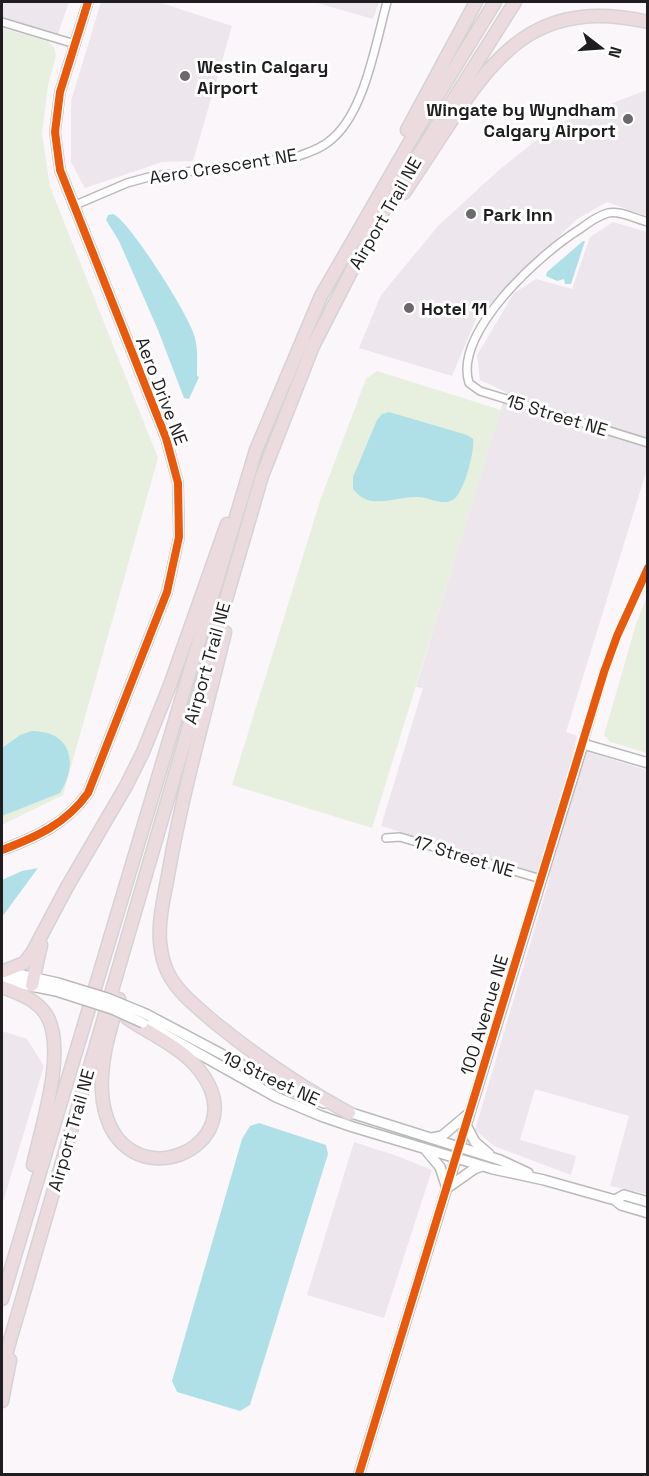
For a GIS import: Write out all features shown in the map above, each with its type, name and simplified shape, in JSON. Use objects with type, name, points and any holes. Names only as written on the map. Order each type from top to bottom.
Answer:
[{"type":"highway","points":[[321,296],[357,221],[476,2]]},
{"type":"highway","name":"Airport Trail NE","points":[[2,1299],[256,450],[321,296],[419,126],[495,2]]},
{"type":"highway","name":"Airport Trail NE","points":[[2,1368],[262,476],[313,346],[377,221],[515,2]]},
{"type":"highway","points":[[313,346],[374,239],[468,94],[496,59],[515,42],[537,29],[561,20],[592,15],[648,22]]},
{"type":"highway","points":[[2,974],[24,963],[48,925],[143,752],[170,685],[216,549],[256,450]]},
{"type":"highway","points":[[262,476],[179,822],[161,921],[160,942],[164,962],[174,983],[198,1008],[266,1062],[311,1092],[349,1113]]},
{"type":"highway","points":[[118,1012],[144,1022],[199,1070],[211,1089],[213,1117],[205,1136],[199,1144],[176,1157],[165,1159],[146,1157],[125,1145],[113,1129],[108,1117],[103,1104],[102,1089],[106,1044],[144,904],[156,843]]},
{"type":"highway","points":[[33,981],[37,959],[48,925]]},
{"type":"highway","points":[[2,987],[21,995],[43,1010],[54,1038],[46,1111],[18,1243]]},
{"type":"highway","points":[[2,1401],[19,1305]]},
{"type":"street","name":"Aero Drive NE","points":[[2,850],[56,826],[70,815],[88,793],[167,591],[179,537],[178,483],[166,438],[60,170],[55,132],[60,92],[88,2]]},
{"type":"street","name":"Aero Crescent NE","points":[[74,206],[127,183],[149,177],[296,157],[332,140],[345,126],[356,108],[387,2]]},
{"type":"street","points":[[2,22],[75,44]]},
{"type":"street","name":"15 Street NE","points":[[648,222],[610,212],[582,227],[546,254],[499,301],[474,345],[468,366],[469,383],[480,391],[648,442]]},
{"type":"street","name":"100 Avenue NE","points":[[359,1474],[604,672],[617,636],[648,568]]},
{"type":"street","points":[[583,744],[648,763]]},
{"type":"street","name":"17 Street NE","points":[[386,838],[400,837],[541,879]]},
{"type":"street","name":"19 Street NE","points":[[2,974],[107,998],[144,1022],[276,1097],[353,1127],[482,1166],[615,1200],[621,1205],[648,1213]]},
{"type":"street","name":"19 Street NE","points":[[57,987],[118,1012]]},
{"type":"street","name":"19 Street NE","points":[[144,1022],[280,1085],[349,1113],[493,1158],[544,1180]]},
{"type":"street","points":[[429,1138],[442,1136],[469,1114]]},
{"type":"street","points":[[466,1125],[475,1142],[493,1158]]},
{"type":"street","points":[[425,1148],[440,1167],[447,1188],[482,1166]]},
{"type":"street","name":"19 Street NE","points":[[615,1200],[624,1195],[648,1202]]},
{"type":"shaded area","points":[[2,2],[69,2],[58,34],[2,17]]},
{"type":"shaded area","points":[[101,2],[158,2],[232,26],[193,161],[162,162],[85,188],[71,162],[71,101]]},
{"type":"shaded area","points":[[314,2],[379,2],[373,19]]},
{"type":"shaded area","points":[[647,90],[647,216],[607,202],[577,219],[477,317],[452,376],[359,348],[381,295],[439,225],[499,170],[557,124]]},
{"type":"shaded area","points":[[613,222],[647,232],[647,469],[566,732],[577,736],[574,748],[647,770],[647,1194],[610,1186],[629,1116],[535,1089],[520,1140],[576,1156],[571,1175],[494,1146],[475,1130],[550,877],[381,826],[423,688],[416,687],[506,392],[480,380],[477,355],[514,293],[536,279],[572,289],[590,237]]},
{"type":"shaded area","points":[[2,1031],[27,1039],[44,1066],[2,1205]]},
{"type":"shaded area","points":[[354,1142],[432,1170],[384,1318],[307,1295]]},
{"type":"green space","points":[[2,28],[47,41],[54,47],[56,56],[48,85],[42,134],[50,187],[158,458],[63,795],[2,825]]},
{"type":"green space","points":[[377,371],[501,410],[372,828],[232,785],[321,498],[366,379]]},
{"type":"green space","points":[[647,596],[648,753],[610,742],[604,735],[636,624]]},
{"type":"water","points":[[113,214],[121,220],[145,251],[172,292],[191,327],[196,342],[197,376],[199,377],[189,399],[184,398],[158,330],[119,241],[106,220],[108,215]]},
{"type":"water","points":[[585,241],[571,284],[565,284],[564,279],[557,281],[546,276],[547,272]]},
{"type":"water","points":[[389,412],[467,435],[473,439],[468,471],[454,499],[441,502],[412,497],[372,501],[361,497],[353,489],[353,477],[377,420],[382,414]]},
{"type":"water","points":[[32,731],[56,736],[63,743],[70,760],[66,782],[60,793],[2,816],[2,748],[20,735]]},
{"type":"water","points":[[38,868],[2,917],[2,880],[22,871]]},
{"type":"water","points":[[259,1123],[326,1145],[328,1154],[250,1405],[240,1411],[177,1392],[172,1381],[242,1139],[250,1126]]},
{"type":"cycle path","points":[[2,850],[50,828],[70,813],[88,793],[167,592],[179,537],[178,483],[166,438],[60,170],[55,132],[60,92],[88,2]]},
{"type":"cycle path","points":[[359,1474],[604,672],[617,636],[648,568]]},
{"type":"place","name":"Westin Calgary Airport","points":[[185,76]]},
{"type":"place","name":"Wingate by Wyndham Calgary Airport","points":[[628,119]]},
{"type":"place","name":"Park Inn","points":[[471,214]]},
{"type":"place","name":"Hotel 11","points":[[409,308]]}]
